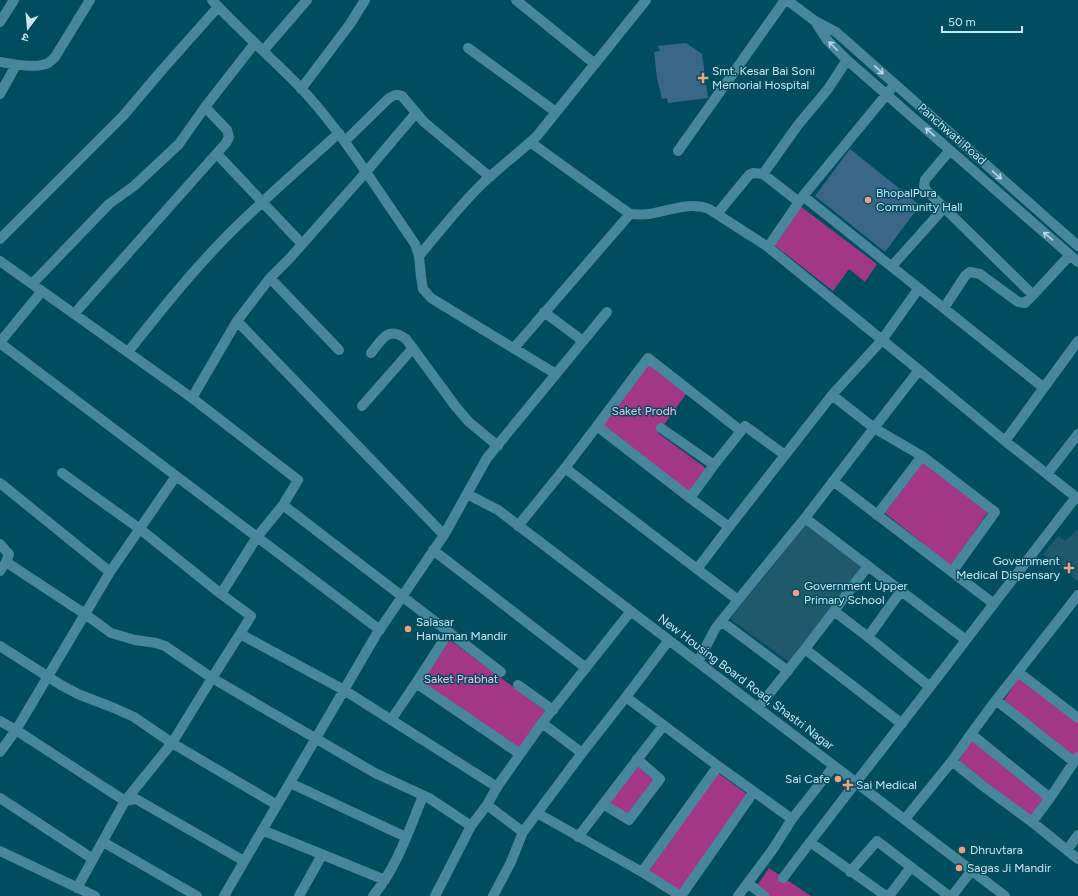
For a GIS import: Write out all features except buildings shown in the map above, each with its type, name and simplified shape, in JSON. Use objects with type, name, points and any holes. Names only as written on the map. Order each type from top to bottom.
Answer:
[{"type":"street","points":[[0,22],[14,0]]},
{"type":"street","points":[[0,62],[16,65],[38,66],[48,63],[55,57],[90,0]]},
{"type":"street","points":[[263,51],[306,0]]},
{"type":"street","points":[[301,89],[350,24],[365,0]]},
{"type":"street","points":[[516,0],[595,64]]},
{"type":"street","points":[[678,151],[786,0]]},
{"type":"street","name":"Panchwati Road","points":[[786,0],[815,21],[836,32],[1078,246]]},
{"type":"street","points":[[419,256],[464,202],[530,142],[595,64],[642,1]]},
{"type":"street","points":[[0,239],[123,116],[215,4],[291,78],[342,137],[415,244],[419,256],[423,289],[431,298],[556,374]]},
{"type":"street","name":"Panchwati Road","points":[[815,21],[827,40],[848,60],[1078,262]]},
{"type":"street","points":[[32,284],[109,204],[134,186],[179,144],[205,107],[255,43]]},
{"type":"street","points":[[468,48],[556,112]]},
{"type":"street","points":[[763,174],[798,125],[828,89],[848,60]]},
{"type":"street","points":[[0,94],[16,65]]},
{"type":"street","points":[[768,247],[801,199],[895,85]]},
{"type":"street","points":[[128,352],[176,292],[223,240],[262,203],[392,96],[397,94],[402,96],[424,122],[490,177]]},
{"type":"street","points":[[74,314],[226,143],[229,137],[227,130],[205,107]]},
{"type":"street","points":[[192,398],[236,321],[270,278],[366,172],[416,113]]},
{"type":"street","points":[[530,142],[630,214],[647,214],[702,206],[768,247],[1005,442],[1077,498],[902,724],[855,781],[783,878]]},
{"type":"street","points":[[950,150],[927,177],[924,183],[926,190],[1034,295]]},
{"type":"street","points":[[217,154],[302,244]]},
{"type":"street","points":[[717,214],[749,175],[753,173],[763,174],[801,199],[892,266],[1044,388]]},
{"type":"street","points":[[892,266],[944,208]]},
{"type":"street","points":[[514,348],[630,214]]},
{"type":"street","points":[[944,308],[965,276],[970,272],[980,274],[1018,302],[1025,303],[1034,295],[1070,254]]},
{"type":"street","points":[[0,261],[192,398],[298,480],[283,505],[257,537],[221,594]]},
{"type":"street","points":[[270,278],[340,350]]},
{"type":"street","points":[[697,569],[832,394],[882,340],[919,288]]},
{"type":"street","points":[[42,291],[0,342],[380,630]]},
{"type":"street","points":[[544,312],[583,341]]},
{"type":"street","points":[[224,896],[380,630],[444,535],[487,458],[607,312]]},
{"type":"street","points":[[236,321],[444,535]]},
{"type":"street","points":[[371,353],[386,335],[392,333],[401,334],[456,407],[469,422],[498,446]]},
{"type":"street","points":[[1005,442],[1078,341]]},
{"type":"street","points":[[362,406],[413,348]]},
{"type":"street","points":[[518,526],[565,468],[648,358],[741,431]]},
{"type":"street","points":[[698,662],[715,629],[721,621],[805,518],[919,370]]},
{"type":"street","points":[[832,394],[874,428],[922,456],[995,512],[952,572]]},
{"type":"street","points":[[597,426],[730,527]]},
{"type":"street","points":[[690,498],[745,426],[786,455]]},
{"type":"street","points":[[661,428],[714,465]]},
{"type":"street","points":[[1047,474],[1078,434]]},
{"type":"street","points":[[877,515],[922,456]]},
{"type":"street","points":[[565,468],[738,600]]},
{"type":"street","points":[[62,473],[140,529],[251,616],[172,743],[125,801],[77,888]]},
{"type":"street","points":[[0,752],[16,730],[110,572],[176,476]]},
{"type":"street","points":[[833,481],[994,604]]},
{"type":"street","points":[[0,483],[110,572]]},
{"type":"street","name":"New Housing Board Road, Shastri Nagar","points":[[467,494],[498,510],[1005,896]]},
{"type":"street","points":[[283,505],[500,672]]},
{"type":"street","points":[[805,518],[966,640]]},
{"type":"street","points":[[0,544],[8,554],[6,562],[0,571]]},
{"type":"street","points":[[433,550],[586,668]]},
{"type":"street","points":[[6,562],[86,614],[111,633],[165,646],[212,678],[375,773],[423,796],[471,826]]},
{"type":"street","points":[[758,708],[805,650],[868,566]]},
{"type":"street","points":[[868,637],[901,591]]},
{"type":"street","points":[[905,819],[952,761],[996,700],[1078,595]]},
{"type":"street","points":[[435,896],[471,826],[497,787],[542,723],[631,611]]},
{"type":"street","points":[[834,611],[930,687]]},
{"type":"street","points":[[721,621],[788,671]]},
{"type":"street","points":[[391,720],[449,632]]},
{"type":"street","points":[[240,634],[344,690],[497,787]]},
{"type":"street","points":[[493,896],[511,862],[523,832],[669,640]]},
{"type":"street","points":[[0,646],[48,677],[78,694],[134,717],[172,743],[277,805]]},
{"type":"street","points":[[805,650],[902,724]]},
{"type":"street","points":[[1018,672],[1078,718]]},
{"type":"street","points":[[416,683],[520,754]]},
{"type":"street","points":[[518,685],[553,710]]},
{"type":"street","points":[[626,697],[663,726],[792,819]]},
{"type":"street","points":[[996,700],[1076,760],[1032,822]]},
{"type":"street","points":[[0,721],[125,801],[136,799],[244,861]]},
{"type":"street","points":[[542,723],[582,753]]},
{"type":"street","points":[[578,837],[663,726]]},
{"type":"street","points":[[971,734],[1050,798]]},
{"type":"street","points":[[603,804],[629,820],[660,779],[637,759]]},
{"type":"street","points":[[952,761],[1078,859]]},
{"type":"street","points":[[642,872],[718,766]]},
{"type":"street","points":[[738,896],[773,849],[792,819],[834,766]]},
{"type":"street","points":[[290,783],[406,837]]},
{"type":"street","points":[[537,814],[642,872],[681,896],[753,792]]},
{"type":"street","points":[[377,895],[396,861],[423,796]]},
{"type":"street","points":[[0,798],[93,859]]},
{"type":"street","points":[[486,805],[523,832]]},
{"type":"street","points":[[262,830],[386,880]]},
{"type":"street","points":[[1067,850],[1078,835]]},
{"type":"street","points":[[850,872],[877,841],[949,896]]},
{"type":"street","points":[[103,842],[197,896]]},
{"type":"street","points":[[810,842],[850,872],[886,896]]},
{"type":"street","points":[[0,851],[95,896]]},
{"type":"street","points":[[299,896],[322,855]]},
{"type":"street","points":[[889,896],[911,867]]},
{"type":"street","points":[[952,896],[972,870]]},
{"type":"street","points":[[748,883],[764,896]]},
{"type":"shaded area","name":"Government Upper Primary School","points":[[806,525],[862,568],[789,662],[730,619]]},
{"type":"shaded area","name":"Government Medical Dispensary","points":[[1077,530],[1078,582],[1043,554],[1058,536],[1065,541]]},
{"type":"green space","points":[[800,206],[877,264],[865,282],[849,269],[833,291],[773,244]]},
{"type":"green space","name":"Saket Prodh","points":[[649,364],[689,390],[658,433],[707,469],[689,493],[602,426]]},
{"type":"green space","points":[[923,462],[988,512],[951,566],[885,513]]},
{"type":"green space","name":"Saket Prabhat","points":[[450,640],[546,711],[519,748],[422,682]]},
{"type":"green space","points":[[1019,677],[1078,723],[1078,752],[1074,758],[1003,702]]},
{"type":"green space","points":[[972,740],[1045,798],[1031,817],[959,761]]},
{"type":"green space","points":[[636,762],[656,778],[626,816],[607,802]]},
{"type":"green space","points":[[715,771],[747,794],[680,890],[649,871]]},
{"type":"green space","points":[[769,868],[811,896],[768,896],[756,887]]},
{"type":"place","name":"Smt. Kesar Bai Soni Memorial Hospital","points":[[703,78]]},
{"type":"place","name":"BhopalPura Community Hall","points":[[868,200]]},
{"type":"place","name":"Government Medical Dispensary","points":[[1069,568]]},
{"type":"place","name":"Government Upper Primary School","points":[[796,593]]},
{"type":"place","name":"Salasar Hanuman Mandir","points":[[408,629]]},
{"type":"place","name":"Sai Cafe","points":[[838,779]]},
{"type":"place","name":"Sai Medical","points":[[848,785]]},
{"type":"place","name":"Dhruvtara","points":[[962,850]]},
{"type":"place","name":"Sagas Ji Mandir","points":[[959,868]]}]
